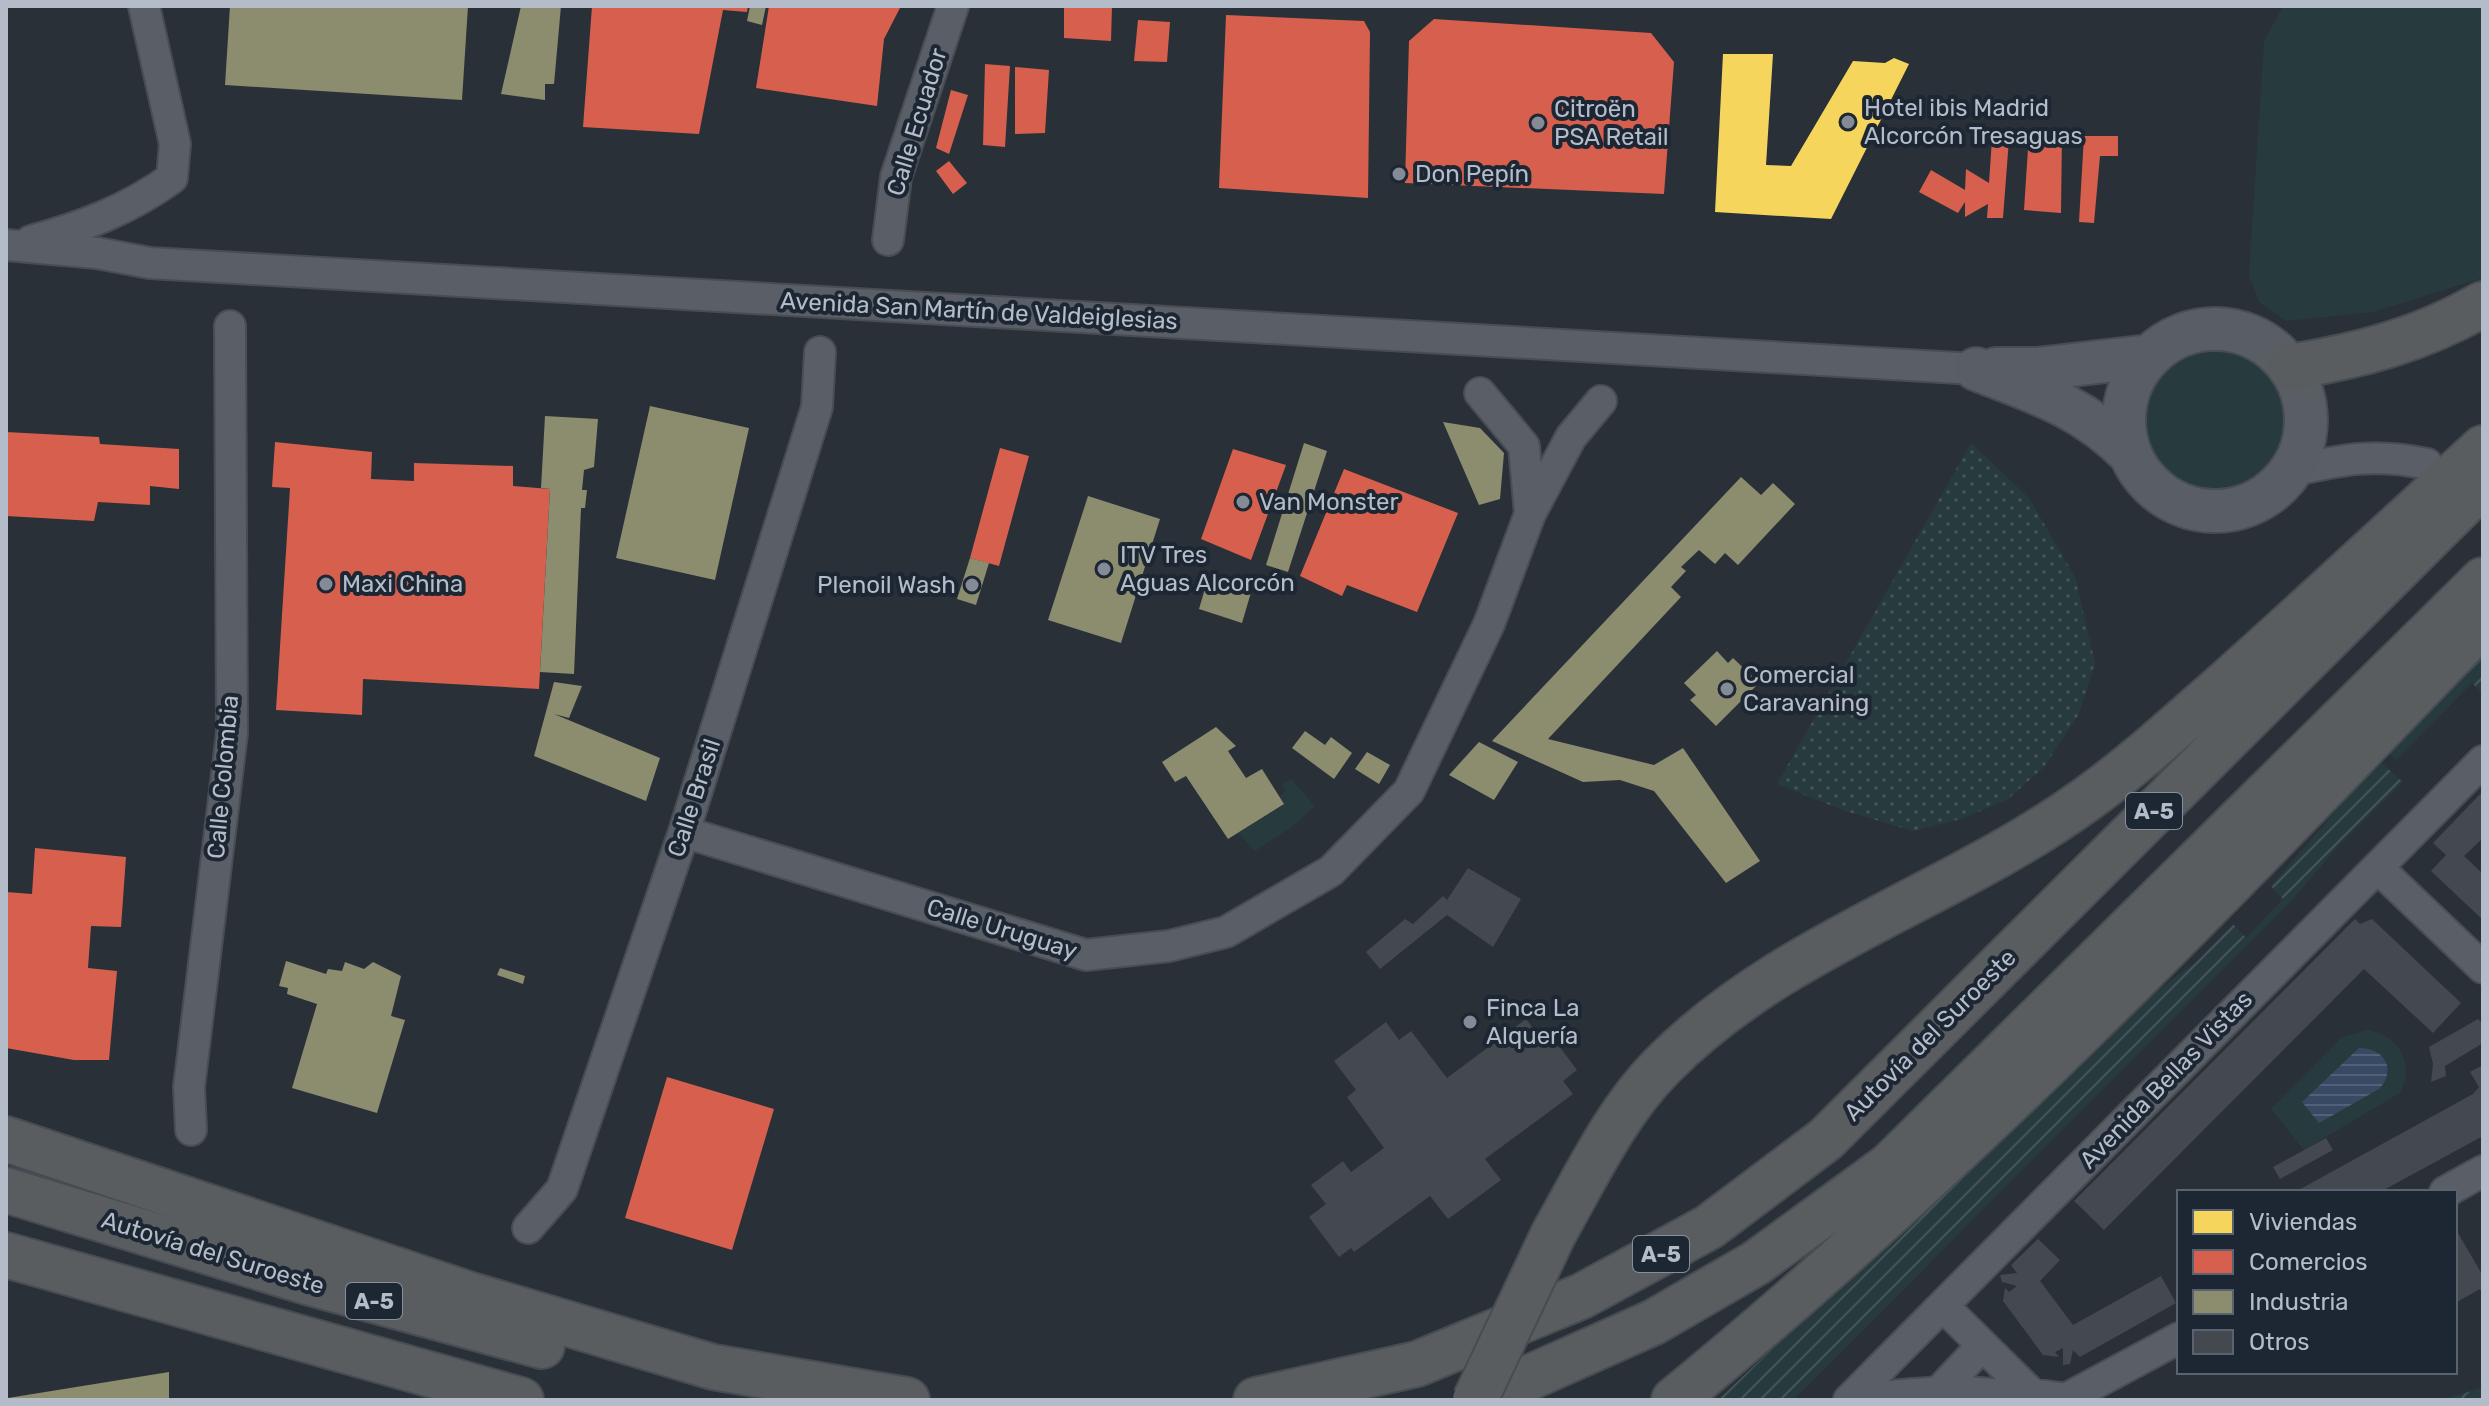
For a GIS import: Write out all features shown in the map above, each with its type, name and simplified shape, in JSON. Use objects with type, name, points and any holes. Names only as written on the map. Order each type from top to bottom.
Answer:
[{"type":"highway","points":[[2290,367],[2371,350],[2437,330],[2483,304]]},
{"type":"highway","points":[[1477,1400],[1554,1233],[1617,1122],[1658,1069],[1708,1021],[1812,953],[1941,887],[2082,803],[2139,759],[2266,648],[2483,448]]},
{"type":"highway","name":"Autovía del Suroeste","points":[[1256,1400],[1417,1364],[1480,1341],[1582,1296],[1721,1218],[1826,1139],[2483,484]]},
{"type":"highway","name":"A-5","points":[[1477,1400],[1654,1322],[1756,1263],[1889,1166],[2483,580]]},
{"type":"highway","points":[[1674,1400],[1755,1334],[1937,1171],[2249,865],[2483,623]]},
{"type":"highway","points":[[6,1139],[471,1295],[697,1363],[907,1400]]},
{"type":"highway","name":"Autovía del Suroeste","points":[[6,1190],[307,1282],[745,1400]]},
{"type":"highway","name":"A-5","points":[[6,1255],[521,1400]]},
{"type":"street","points":[[8,252],[81,227],[133,204],[172,178],[175,144],[144,6]]},
{"type":"street","name":"Calle Ecuador","points":[[888,240],[896,177],[953,6]]},
{"type":"street","name":"Avenida San Martín de Valdeiglesias","points":[[8,252],[97,268],[150,263],[1976,369]]},
{"type":"street","name":"Calle Colombia","points":[[191,1130],[189,1087],[232,733],[230,326]]},
{"type":"street","points":[[1976,369],[2065,404],[2100,424],[2129,453],[2145,479],[2169,499],[2197,510],[2233,510],[2266,496],[2292,471],[2306,437],[2305,401],[2290,367],[2262,341],[2226,329],[2194,331],[2172,339],[2150,356],[2132,380],[2124,409],[2129,453]]},
{"type":"street","name":"Calle Brasil","points":[[528,1228],[562,1189],[684,832],[817,407],[820,352]]},
{"type":"street","points":[[1976,369],[2037,369],[2150,356]]},
{"type":"street","name":"Calle Uruguay","points":[[1480,393],[1524,446],[1530,514]]},
{"type":"street","name":"Calle Uruguay","points":[[684,832],[1086,955],[1169,946],[1226,932],[1331,871],[1409,791],[1489,624],[1530,514],[1571,437],[1601,401]]},
{"type":"street","points":[[2292,471],[2352,457],[2394,457],[2427,464]]},
{"type":"street","name":"Avenida Bellas Vistas","points":[[1849,1400],[1890,1355],[1944,1307],[2483,761]]},
{"type":"street","points":[[2378,868],[2483,968]]},
{"type":"street","points":[[2449,1190],[2483,1171]]},
{"type":"street","points":[[1944,1307],[2032,1394],[2066,1400],[2177,1339]]},
{"type":"street","points":[[1935,1396],[1982,1346]]},
{"type":"street","points":[[1849,1400],[1984,1392],[2023,1400]]},
{"type":"green space","points":[[2283,6],[2483,6],[2483,278],[2373,312],[2286,321],[2259,302],[2249,275],[2264,41]]},
{"type":"green space","points":[[2216,347],[2244,353],[2268,369],[2284,393],[2290,421],[2284,449],[2268,473],[2244,489],[2216,495],[2188,489],[2164,473],[2148,449],[2142,421],[2148,393],[2164,369],[2188,353]]},
{"type":"green space","points":[[1971,443],[2029,498],[2075,577],[2095,663],[2079,714],[2044,767],[2007,800],[1961,819],[1913,831],[1845,811],[1777,784]]},
{"type":"green space","points":[[2483,657],[2483,694],[2472,683],[2396,760],[2387,751]]},
{"type":"green space","points":[[2379,761],[2403,782],[2337,847],[2292,900],[1793,1400],[1718,1400],[2124,1015],[2195,963],[2233,924],[2246,938],[2283,899],[2271,886]]},
{"type":"green space","points":[[1291,779],[1315,806],[1293,826],[1255,851],[1238,833],[1283,805],[1279,797],[1285,791],[1282,785]]},
{"type":"green space","points":[[2368,1030],[2389,1038],[2402,1052],[2406,1071],[2400,1093],[2304,1150],[2271,1109],[2342,1037]]},
{"type":"green space","points":[[2483,1388],[2483,1400],[2439,1400]]},
{"type":"water","points":[[2359,1048],[2376,1052],[2386,1061],[2384,1082],[2379,1089],[2319,1123],[2302,1102]]},
{"type":"building: Viviendas","name":"Hotel ibis Madrid Alcorcón Tresaguas","points":[[1723,54],[1773,54],[1766,165],[1791,166],[1853,61],[1885,63],[1894,58],[1909,64],[1831,219],[1715,212]]},
{"type":"building: Comercios","points":[[592,6],[748,6],[747,12],[723,10],[699,134],[583,127]]},
{"type":"building: Comercios","points":[[769,6],[901,6],[884,39],[877,106],[756,88]]},
{"type":"building: Comercios","points":[[1064,6],[1112,6],[1111,41],[1064,38]]},
{"type":"building: Comercios","points":[[1226,15],[1364,21],[1370,32],[1368,198],[1219,188]]},
{"type":"building: Comercios","name":"Citroën PSA Retail","points":[[1434,19],[1651,33],[1674,62],[1664,194],[1405,183],[1409,41]]},
{"type":"building: Comercios","points":[[1138,20],[1170,22],[1167,62],[1134,61]]},
{"type":"building: Comercios","points":[[985,64],[1010,66],[1005,147],[983,145]]},
{"type":"building: Comercios","points":[[1015,67],[1049,70],[1045,133],[1015,134]]},
{"type":"building: Comercios","points":[[951,90],[968,95],[949,154],[936,148]]},
{"type":"building: Comercios","points":[[2062,131],[2061,213],[2024,210],[2029,133]]},
{"type":"building: Comercios","points":[[2084,136],[2118,136],[2118,156],[2100,156],[2094,223],[2079,222]]},
{"type":"building: Comercios","points":[[1992,139],[2009,139],[2003,218],[1987,218],[1988,204],[1965,217],[1965,202],[1958,213],[1919,192],[1931,170],[1965,190],[1966,169],[1989,183]]},
{"type":"building: Comercios","points":[[949,161],[967,183],[953,194],[936,171]]},
{"type":"building: Comercios","points":[[6,432],[99,437],[100,444],[179,449],[179,489],[150,486],[150,505],[98,502],[94,521],[6,516]]},
{"type":"building: Comercios","points":[[275,442],[372,452],[371,479],[414,481],[414,463],[513,466],[513,486],[550,489],[539,689],[363,679],[362,715],[276,710],[290,488],[272,487]]},
{"type":"building: Comercios","points":[[1000,448],[1029,456],[999,566],[970,558]]},
{"type":"building: Comercios","name":"Van Monster","points":[[1233,449],[1286,465],[1251,560],[1201,539]]},
{"type":"building: Comercios","points":[[1344,469],[1458,513],[1417,612],[1347,585],[1342,596],[1300,576]]},
{"type":"building: Comercios","points":[[35,848],[126,857],[121,927],[91,926],[88,968],[117,971],[109,1060],[74,1060],[6,1048],[6,892],[32,894]]},
{"type":"building: Comercios","points":[[667,1077],[774,1109],[732,1250],[625,1218]]},
{"type":"building: Industria","points":[[230,6],[468,6],[462,100],[225,85]]},
{"type":"building: Industria","points":[[521,6],[561,6],[554,84],[545,84],[545,100],[501,94]]},
{"type":"building: Industria","points":[[750,6],[766,6],[762,25],[747,21]]},
{"type":"building: Industria","points":[[650,406],[749,428],[715,580],[616,558]]},
{"type":"building: Industria","points":[[545,416],[598,419],[594,467],[584,470],[582,490],[587,490],[585,508],[581,508],[574,674],[540,672],[550,489],[541,488]]},
{"type":"building: Industria","points":[[1443,422],[1480,428],[1504,453],[1500,499],[1479,505]]},
{"type":"building: Industria","points":[[1304,443],[1327,451],[1288,572],[1266,565]]},
{"type":"building: Industria","points":[[1741,477],[1761,495],[1773,483],[1795,504],[1738,565],[1725,553],[1715,564],[1699,550],[1681,567],[1686,571],[1671,587],[1681,597],[1548,739],[1654,765],[1683,748],[1760,861],[1726,883],[1654,791],[1620,780],[1583,782],[1492,741]]},
{"type":"building: Industria","name":"ITV Tres Aguas Alcorcón","points":[[1088,496],[1160,519],[1121,643],[1048,620]]},
{"type":"building: Industria","name":"Plenoil Wash","points":[[970,558],[989,563],[976,605],[957,599]]},
{"type":"building: Industria","points":[[1209,575],[1252,589],[1242,623],[1199,609]]},
{"type":"building: Industria","name":"Comercial Caravaning","points":[[1717,651],[1728,663],[1733,658],[1759,683],[1716,726],[1690,700],[1696,695],[1684,683]]},
{"type":"building: Industria","points":[[554,682],[582,686],[569,718],[554,714],[660,758],[646,801],[534,756]]},
{"type":"building: Industria","points":[[1216,727],[1236,746],[1228,751],[1246,778],[1262,769],[1284,804],[1228,839],[1186,776],[1175,782],[1162,762]]},
{"type":"building: Industria","points":[[1305,731],[1325,745],[1331,737],[1352,753],[1334,779],[1292,748]]},
{"type":"building: Industria","points":[[1479,742],[1518,762],[1494,800],[1449,775]]},
{"type":"building: Industria","points":[[1367,752],[1390,765],[1379,784],[1355,769]]},
{"type":"building: Industria","points":[[286,961],[326,974],[328,969],[342,971],[345,962],[364,969],[373,962],[401,976],[391,1016],[405,1020],[377,1113],[292,1088],[317,1004],[287,994],[288,988],[279,986]]},
{"type":"building: Industria","points":[[500,968],[525,976],[523,984],[497,975]]},
{"type":"building: Industria","points":[[169,1372],[169,1400],[8,1400],[8,1398]]},
{"type":"building: Otros","points":[[2483,791],[2483,838],[2464,856],[2483,874],[2483,920],[2431,871],[2446,855],[2433,843]]},
{"type":"building: Otros","points":[[1468,868],[1521,899],[1493,947],[1447,915],[1380,969],[1366,952],[1405,919],[1413,924],[1443,896],[1447,900]]},
{"type":"building: Otros","points":[[2355,919],[2360,924],[2372,919],[2461,1003],[2433,1033],[2364,969],[2104,1230],[2074,1201]]},
{"type":"building: Otros","points":[[1526,1019],[1536,1032],[1544,1026],[1577,1070],[1563,1081],[1573,1094],[1485,1159],[1501,1180],[1448,1219],[1430,1196],[1354,1252],[1351,1248],[1339,1257],[1309,1217],[1326,1204],[1311,1185],[1343,1161],[1351,1172],[1384,1148],[1347,1097],[1356,1090],[1334,1061],[1386,1022],[1399,1040],[1411,1031],[1447,1078]]},
{"type":"building: Otros","points":[[2478,1019],[2483,1024],[2483,1043],[2445,1066],[2446,1076],[2431,1082],[2433,1064],[2429,1047]]},
{"type":"building: Otros","points":[[2483,1065],[2483,1136],[2384,1190],[2299,1190],[2473,1094],[2479,1087],[2470,1072]]},
{"type":"building: Otros","points":[[2326,1138],[2333,1150],[2280,1179],[2273,1167]]},
{"type":"building: Otros","points":[[2457,1231],[2483,1276],[2483,1294],[2480,1289],[2457,1302]]},
{"type":"building: Otros","points":[[2038,1239],[2060,1260],[2040,1281],[2073,1325],[2161,1276],[2176,1303],[2080,1357],[2073,1350],[2070,1364],[2063,1365],[2063,1348],[2055,1352],[2059,1357],[2043,1355],[2003,1301],[2005,1288],[2009,1292],[2017,1286],[2002,1282],[2000,1275],[2017,1273],[2011,1265]]},
{"type":"place","name":"Hotel ibis Madrid Alcorcón Tresaguas","points":[[1848,122]]},
{"type":"place","name":"Citroën PSA Retail","points":[[1538,123]]},
{"type":"place","name":"Don Pepín","points":[[1399,174]]},
{"type":"place","name":"Van Monster","points":[[1243,502]]},
{"type":"place","name":"ITV Tres Aguas Alcorcón","points":[[1104,569]]},
{"type":"place","name":"Maxi China","points":[[326,584]]},
{"type":"place","name":"Plenoil Wash","points":[[972,585]]},
{"type":"place","name":"Comercial Caravaning","points":[[1727,689]]},
{"type":"place","name":"Finca La Alquería","points":[[1470,1022]]}]
